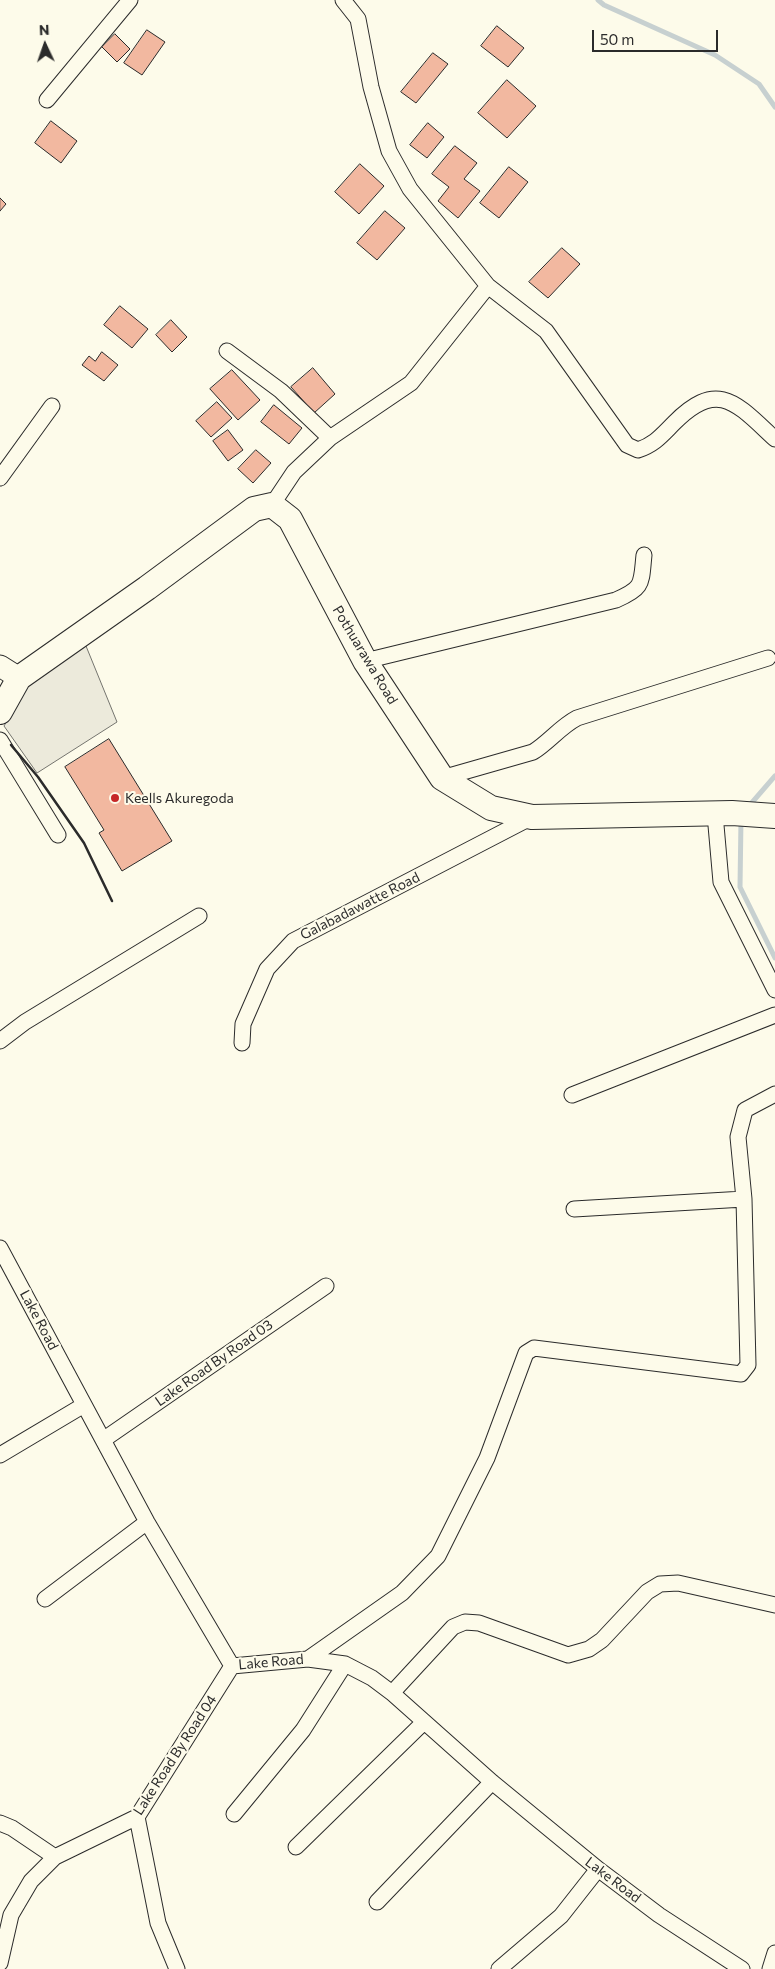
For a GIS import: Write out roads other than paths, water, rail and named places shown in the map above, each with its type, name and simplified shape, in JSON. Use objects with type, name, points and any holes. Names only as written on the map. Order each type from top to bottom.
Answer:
[{"type":"main road","name":"Pothuarawa Road","points":[[272,505],[290,519],[365,661],[442,778],[491,808],[532,817],[724,814],[773,816]]},
{"type":"main road","points":[[0,712],[9,672],[147,588],[254,509],[272,505]]},
{"type":"street","points":[[47,100],[130,0]]},
{"type":"street","points":[[343,0],[358,19],[371,87],[389,151],[410,189],[488,286],[546,331],[627,444],[638,450],[652,445],[690,407],[708,398],[723,398],[744,411],[775,439]]},
{"type":"street","points":[[272,505],[294,472],[330,438],[411,383],[488,286]]},
{"type":"street","points":[[227,351],[282,391],[330,438]]},
{"type":"street","points":[[0,478],[52,406]]},
{"type":"street","points":[[365,661],[616,600],[635,592],[641,583],[644,555]]},
{"type":"street","points":[[442,778],[533,752],[565,724],[577,718],[768,658]]},
{"type":"street","points":[[0,740],[58,835]]},
{"type":"street","points":[[724,814],[720,882],[775,990]]},
{"type":"street","name":"Galabadawatte Road","points":[[242,1043],[243,1024],[267,969],[293,941],[532,817]]},
{"type":"street","points":[[0,1041],[25,1022],[200,916]]},
{"type":"street","points":[[572,1095],[775,1015]]},
{"type":"street","points":[[308,1659],[402,1593],[438,1556],[487,1458],[526,1353],[534,1348],[741,1374],[748,1365],[744,1199],[738,1137],[745,1110],[775,1094]]},
{"type":"street","points":[[574,1209],[744,1199]]},
{"type":"street","name":"Lake Road","points":[[0,1248],[147,1522],[232,1666],[308,1659],[345,1664],[392,1693],[492,1782],[598,1869],[659,1915],[742,1969]]},
{"type":"street","name":"Lake Road By Road 03","points":[[103,1440],[326,1286]]},
{"type":"street","points":[[0,1455],[84,1405]]},
{"type":"street","points":[[45,1598],[147,1522]]},
{"type":"street","points":[[392,1693],[453,1627],[465,1622],[479,1623],[568,1655],[589,1650],[602,1640],[647,1592],[660,1584],[678,1583],[775,1605]]},
{"type":"street","points":[[234,1814],[303,1730],[345,1664]]},
{"type":"street","name":"Lake Road By Road 04","points":[[0,1964],[11,1915],[31,1881],[55,1857],[137,1817],[232,1666]]},
{"type":"street","points":[[296,1847],[424,1722]]},
{"type":"street","points":[[376,1902],[492,1782]]},
{"type":"street","points":[[137,1817],[158,1923],[177,1969]]},
{"type":"street","points":[[0,1822],[55,1857]]},
{"type":"street","points":[[499,1969],[561,1916],[598,1869]]},
{"type":"street","points":[[770,1969],[775,1953]]},
{"type":"waterway","points":[[598,0],[604,5],[715,55],[759,84],[775,107]]},
{"type":"waterway","points":[[749,806],[775,776]]},
{"type":"waterway","points":[[741,819],[740,887],[775,958]]},
{"type":"place","name":"Keells Akuregoda","points":[[115,798]]}]
